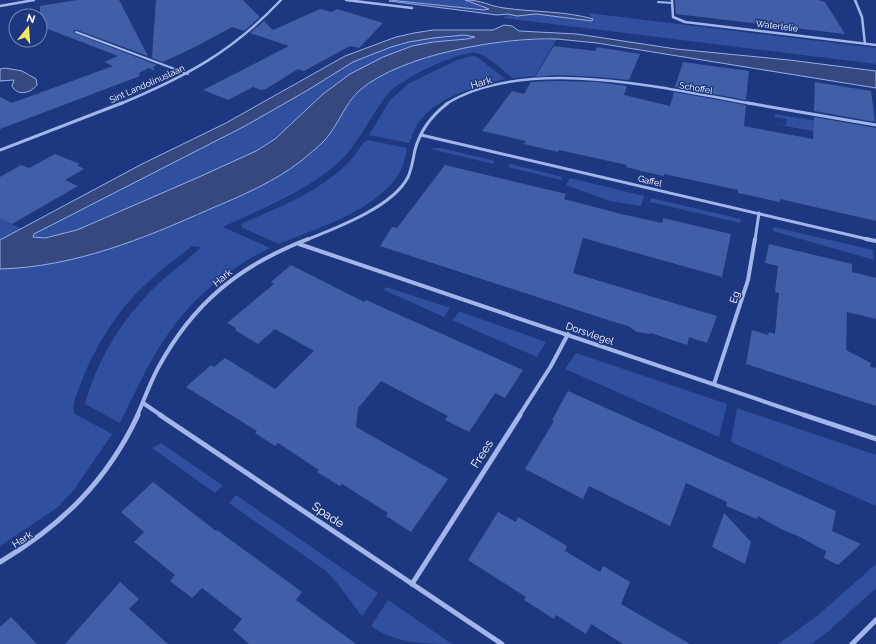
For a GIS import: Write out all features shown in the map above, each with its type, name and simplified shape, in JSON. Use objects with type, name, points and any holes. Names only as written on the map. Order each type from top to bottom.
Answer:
[{"type":"street","points":[[0,6],[34,0]]},
{"type":"street","name":"Sint Landolinuslaan","points":[[0,150],[111,108],[188,74],[212,60],[238,41],[267,16],[281,0]]},
{"type":"street","points":[[346,0],[412,8]]},
{"type":"street","points":[[855,0],[862,17],[865,44]]},
{"type":"street","name":"Waterlelie","points":[[672,3],[673,17],[677,20],[876,45]]},
{"type":"street","name":"Schoffel","points":[[513,82],[548,78],[603,80],[876,126]]},
{"type":"street","name":"Hark","points":[[0,562],[27,547],[71,513],[104,474],[129,434],[158,368],[196,311],[239,274],[283,249],[299,244],[358,217],[379,205],[394,193],[407,178],[421,135],[426,125],[448,104],[479,90],[513,82]]},
{"type":"street","name":"Gaffel","points":[[421,135],[876,241]]},
{"type":"street","name":"Eg","points":[[714,384],[748,280],[758,214]]},
{"type":"street","name":"Dorsvlegel","points":[[299,244],[876,439]]},
{"type":"street","name":"Frees","points":[[412,584],[551,366],[568,334]]},
{"type":"street","name":"Spade","points":[[143,403],[502,644]]},
{"type":"street","points":[[852,644],[876,620]]},
{"type":"lane","points":[[658,2],[672,3]]},
{"type":"lane","points":[[76,32],[188,74]]},
{"type":"shaded area","points":[[392,0],[465,0],[490,9],[484,10]]},
{"type":"shaded area","points":[[465,0],[471,0],[504,8],[560,13],[593,19],[592,21],[536,14],[517,16],[508,14],[497,15],[389,1],[484,10],[489,9]]},
{"type":"shaded area","points":[[588,13],[876,48],[876,64],[503,18],[508,14],[536,14],[592,21],[593,19]]},
{"type":"shaded area","points":[[504,25],[512,26],[519,31],[577,34],[676,49],[789,60],[876,71],[876,88],[597,43],[562,39],[509,41],[454,50],[401,67],[378,77],[355,95],[329,135],[321,144],[291,169],[257,188],[159,231],[108,250],[55,263],[0,269],[0,240],[142,164],[226,123],[345,56],[396,37],[414,33],[433,30],[493,30]],"holes":[[[464,35],[475,37],[412,46],[383,57],[350,74],[323,94],[275,139],[256,151],[77,230],[45,238],[33,237],[34,234],[245,126],[353,62],[391,47],[409,42]]]},
{"type":"shaded area","points":[[464,35],[475,37],[412,46],[383,57],[350,74],[323,94],[275,139],[256,151],[77,230],[45,238],[33,237],[34,234],[245,126],[353,62],[391,47],[409,42]]},
{"type":"shaded area","points":[[557,39],[535,76],[513,78],[485,56],[476,53],[469,53],[449,59],[409,78],[387,95],[351,149],[326,173],[283,199],[223,227],[270,248],[240,265],[226,275],[199,297],[187,310],[176,323],[153,357],[120,423],[85,404],[96,372],[112,341],[143,299],[160,282],[201,247],[192,246],[148,282],[125,306],[111,325],[88,366],[74,401],[75,414],[112,434],[74,490],[58,507],[0,546],[0,269],[56,263],[110,248],[163,229],[259,187],[291,168],[302,159],[336,121],[360,90],[379,76],[402,65],[454,50],[481,45]]},
{"type":"shaded area","points":[[472,56],[477,57],[505,79],[469,89],[446,99],[435,106],[418,123],[409,143],[369,135],[390,100],[408,84],[457,60]]},
{"type":"shaded area","points":[[5,68],[22,71],[36,79],[37,85],[24,93],[17,91],[12,86],[14,80],[0,81],[0,69]]},
{"type":"shaded area","points":[[775,114],[846,126],[833,134],[790,127],[774,123],[786,125],[787,119],[774,117]]},
{"type":"shaded area","points":[[368,140],[407,148],[405,159],[399,174],[386,189],[373,200],[343,218],[279,244],[243,228],[241,225],[243,223],[298,198],[324,183],[349,162],[364,142]]},
{"type":"shaded area","points":[[441,148],[495,161],[493,164],[431,149]]},
{"type":"shaded area","points":[[510,164],[563,177],[561,180],[508,167]]},
{"type":"shaded area","points":[[570,178],[644,196],[641,206],[610,201],[566,185]]},
{"type":"shaded area","points":[[651,198],[741,219],[740,223],[650,202]]},
{"type":"shaded area","points":[[0,218],[21,229],[0,240]]},
{"type":"shaded area","points":[[774,227],[873,250],[874,260],[773,231]]},
{"type":"shaded area","points":[[386,287],[450,308],[444,317],[384,290]]},
{"type":"shaded area","points":[[459,312],[546,342],[537,357],[452,320]]},
{"type":"shaded area","points":[[576,353],[727,404],[719,437],[565,369]]},
{"type":"shaded area","points":[[737,408],[876,455],[876,506],[731,442]]},
{"type":"shaded area","points":[[161,443],[223,486],[215,493],[152,448]]},
{"type":"shaded area","points":[[236,495],[378,593],[362,616],[326,571],[229,503]]},
{"type":"shaded area","points":[[876,564],[876,588],[830,630],[811,644],[778,644],[817,616]]},
{"type":"shaded area","points":[[388,600],[452,644],[431,644],[400,639],[380,632],[371,626]]},
{"type":"building","points":[[77,0],[119,0],[148,56],[77,30],[74,30],[74,33],[157,65],[153,67],[155,71],[149,68],[139,73],[140,76],[0,129],[0,97],[12,103],[113,66],[104,62],[118,56],[48,29],[48,8],[40,8],[40,6]]},
{"type":"building","points":[[156,0],[243,0],[260,17],[244,31],[232,27],[163,62],[152,58]]},
{"type":"building","points":[[675,0],[818,0],[825,2],[845,34],[676,14]]},
{"type":"building","points":[[320,9],[331,12],[337,9],[383,23],[359,48],[350,46],[304,71],[298,69],[266,89],[261,90],[253,87],[228,100],[203,90],[289,46],[250,33],[264,21],[273,30]]},
{"type":"building","points":[[554,46],[595,51],[597,47],[640,54],[629,80],[556,75],[535,77]]},
{"type":"building","points":[[683,62],[749,71],[746,100],[675,87]]},
{"type":"building","points":[[531,82],[597,82],[627,86],[624,95],[670,106],[674,92],[746,105],[744,126],[813,139],[814,117],[876,128],[876,221],[780,199],[780,202],[738,193],[738,190],[664,174],[664,176],[645,172],[626,167],[627,165],[559,150],[558,152],[524,144],[526,141],[482,131],[512,91],[524,94]]},
{"type":"building","points":[[815,82],[871,91],[875,122],[814,111]]},
{"type":"building","points":[[55,154],[80,164],[77,165],[84,169],[65,180],[78,186],[12,224],[0,218],[0,177],[21,165],[29,168]]},
{"type":"building","points":[[445,165],[566,194],[564,199],[621,214],[662,223],[663,218],[731,234],[722,277],[583,238],[573,273],[717,316],[707,343],[689,337],[687,345],[651,333],[637,332],[628,326],[380,246],[392,227],[397,228]]},
{"type":"building","points":[[769,244],[852,264],[852,272],[876,278],[876,319],[847,312],[846,350],[871,363],[870,367],[876,368],[876,406],[746,364],[752,330],[768,335],[769,332],[775,334],[779,293],[775,292],[778,266],[765,263]]},
{"type":"building","points":[[291,265],[364,302],[366,300],[523,370],[505,398],[495,393],[469,432],[445,420],[448,416],[381,381],[358,408],[356,427],[448,479],[411,532],[386,516],[388,513],[342,484],[340,486],[317,472],[319,470],[278,443],[275,446],[255,433],[257,431],[186,387],[211,365],[214,367],[225,358],[275,389],[314,351],[275,329],[258,344],[235,330],[236,328],[227,323],[274,284],[271,282]]},
{"type":"building","points":[[568,391],[836,511],[832,531],[861,544],[838,565],[824,558],[826,551],[758,516],[757,519],[726,506],[727,502],[686,483],[670,526],[589,486],[583,499],[525,469],[554,421],[552,420]]},
{"type":"building","points":[[153,482],[216,531],[217,530],[302,592],[296,600],[356,644],[249,644],[233,630],[242,619],[202,588],[192,598],[170,581],[175,575],[134,542],[144,532],[121,512]]},
{"type":"building","points":[[498,512],[516,522],[518,517],[567,546],[565,551],[600,572],[603,566],[630,582],[621,604],[690,644],[623,644],[591,624],[586,634],[556,615],[554,619],[524,600],[526,597],[468,560]]},
{"type":"building","points":[[724,513],[751,542],[745,564],[712,547]]},
{"type":"building","points":[[120,582],[139,599],[129,609],[168,644],[65,644]]},
{"type":"building","points":[[11,617],[37,644],[0,644],[0,627]]}]
